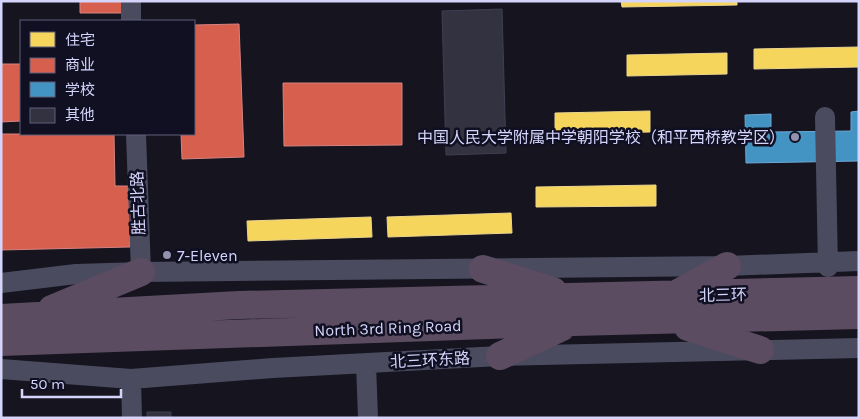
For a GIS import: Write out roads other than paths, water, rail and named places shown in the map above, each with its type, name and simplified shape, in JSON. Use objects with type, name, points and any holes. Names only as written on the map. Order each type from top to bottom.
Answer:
[{"type":"highway","points":[[727,266],[670,308],[760,350]]},
{"type":"highway","points":[[483,269],[573,310]]},
{"type":"highway","points":[[34,317],[141,272]]},
{"type":"highway","name":"North 3rd Ring Road","points":[[1,342],[573,310],[775,306],[859,290]]},
{"type":"highway","name":"North 3rd Ring Road","points":[[1,318],[239,305],[573,310]]},
{"type":"highway","points":[[775,306],[859,315]]},
{"type":"highway","points":[[500,356],[573,310]]},
{"type":"street","points":[[131,1],[132,20]]},
{"type":"street","points":[[824,117],[828,265]]},
{"type":"street","name":"胜古北路","points":[[136,135],[141,272]]},
{"type":"street","points":[[1,272],[76,274],[828,265],[859,261]]},
{"type":"street","points":[[1,283],[76,274]]},
{"type":"street","name":"北三环东路","points":[[1,369],[131,379],[273,368],[500,356],[859,348]]},
{"type":"street","points":[[366,364],[368,418]]},
{"type":"street","points":[[1,384],[106,378]]},
{"type":"street","points":[[131,379],[132,418]]},
{"type":"place","name":"中国人民大学附属中学朝阳学校（和平西桥教学区）","points":[[795,137]]},
{"type":"place","name":"7-Eleven","points":[[167,255]]}]
